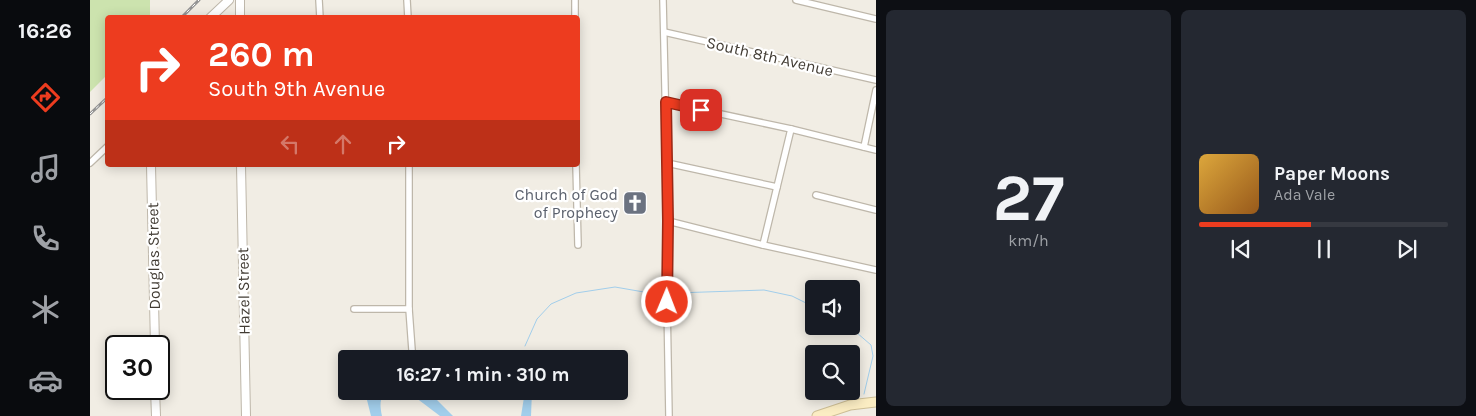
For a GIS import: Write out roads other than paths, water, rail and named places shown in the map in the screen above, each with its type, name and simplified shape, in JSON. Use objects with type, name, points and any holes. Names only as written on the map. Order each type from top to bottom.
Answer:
[{"type":"main road","points":[[817,416],[850,404],[876,402]]},
{"type":"street","points":[[213,15],[229,0]]},
{"type":"street","points":[[240,0],[240,15]]},
{"type":"street","points":[[319,0],[320,15]]},
{"type":"street","points":[[407,0],[408,15]]},
{"type":"street","points":[[574,0],[575,15]]},
{"type":"street","points":[[663,0],[668,221],[669,416]]},
{"type":"street","points":[[796,0],[876,19]]},
{"type":"street","name":"South 8th Avenue","points":[[664,32],[876,80]]},
{"type":"street","points":[[864,147],[876,90]]},
{"type":"street","points":[[666,102],[791,129],[876,150]]},
{"type":"street","points":[[763,245],[791,129]]},
{"type":"street","points":[[90,162],[105,149]]},
{"type":"street","points":[[667,163],[777,188]]},
{"type":"street","name":"Douglas Street","points":[[151,167],[155,335]]},
{"type":"street","name":"Hazel Street","points":[[242,167],[246,416]]},
{"type":"street","points":[[409,167],[409,309],[412,350]]},
{"type":"street","points":[[576,167],[578,246]]},
{"type":"street","points":[[816,196],[876,210]]},
{"type":"street","points":[[668,221],[763,245],[876,270]]},
{"type":"street","points":[[354,308],[409,309]]},
{"type":"street","points":[[155,400],[156,416]]},
{"type":"water","points":[[367,400],[382,400],[382,416],[371,416]]},
{"type":"water","points":[[419,400],[437,400],[453,416],[440,416]]},
{"type":"water","points":[[524,400],[532,400],[531,416],[521,416]]},
{"type":"waterway","points":[[525,346],[537,319],[551,304],[576,293],[615,287],[661,295]]},
{"type":"waterway","points":[[676,293],[764,290],[792,296],[805,302]]},
{"type":"waterway","points":[[859,335],[871,345],[873,356],[864,394]]},
{"type":"railway","points":[[184,15],[199,0]]},
{"type":"railway","points":[[90,114],[105,100]]},
{"type":"place","name":"Church of God of Prophecy","points":[[635,203]]}]
